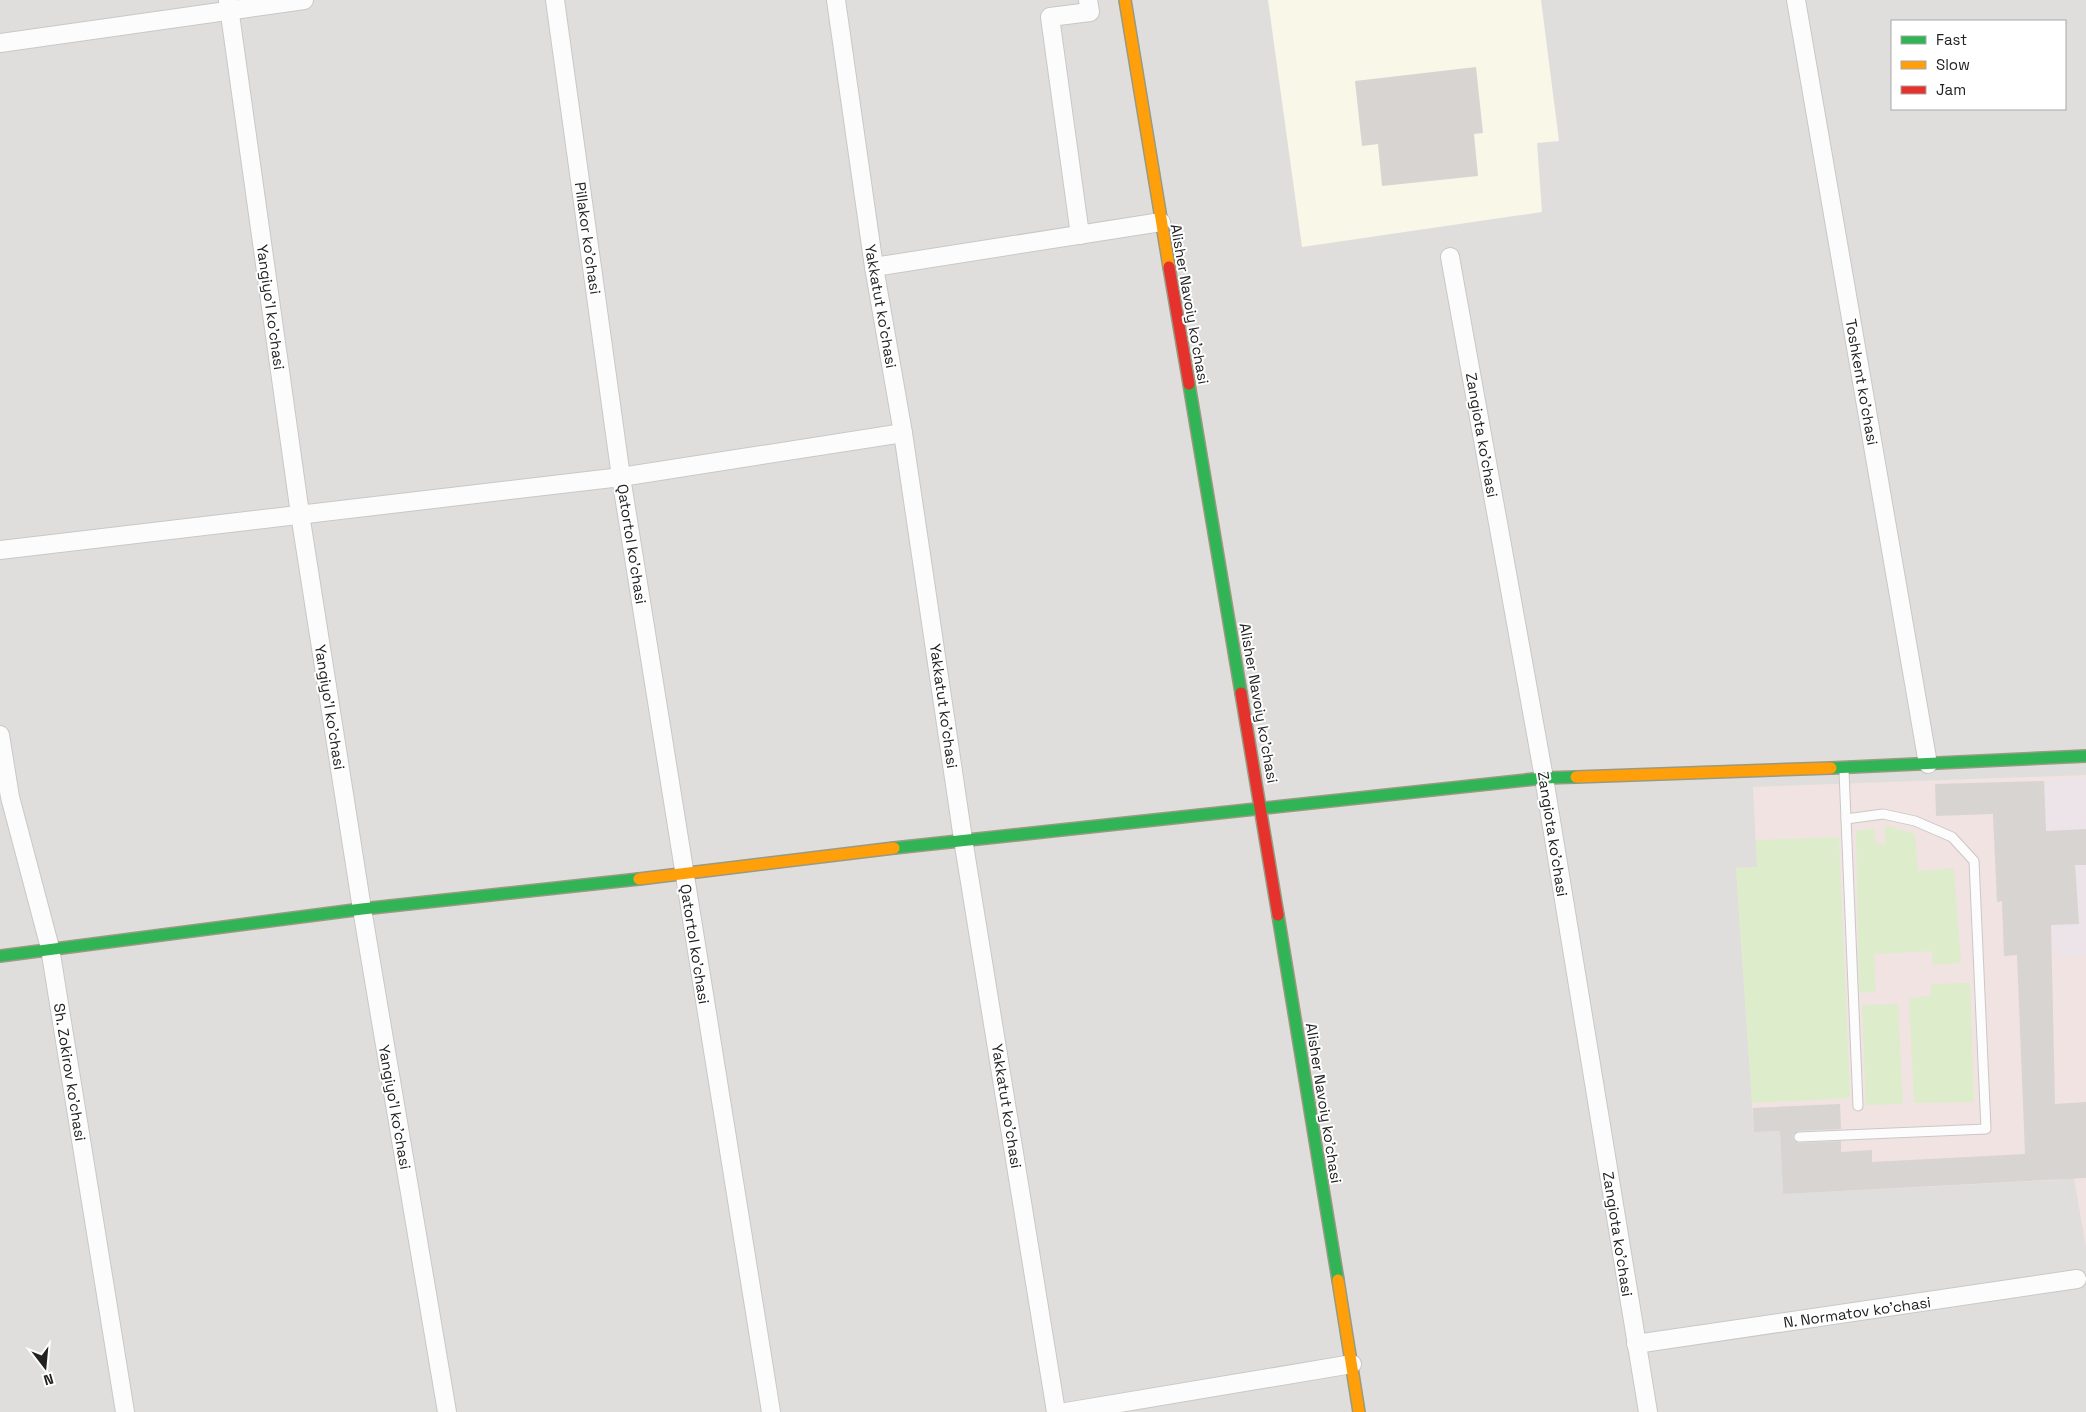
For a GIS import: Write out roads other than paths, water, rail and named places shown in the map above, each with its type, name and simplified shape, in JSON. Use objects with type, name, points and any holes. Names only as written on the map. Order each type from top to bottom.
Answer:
[{"type":"street","points":[[0,43],[228,6],[304,0]]},
{"type":"street","name":"Pillakor ko'chasi","points":[[555,0],[621,477]]},
{"type":"street","name":"Yakkatut ko'chasi","points":[[836,0],[874,267],[903,433],[963,839],[1056,1412]]},
{"type":"street","points":[[1080,235],[1050,17],[1090,12],[1088,0]]},
{"type":"street","name":"Alisher Navoiy ko'chasi","points":[[1125,0],[1161,222],[1262,808],[1359,1412]]},
{"type":"street","name":"Toshkent ko'chasi","points":[[1796,0],[1928,764]]},
{"type":"street","name":"Yangiyo'l ko'chasi","points":[[228,6],[300,514],[362,909],[447,1412]]},
{"type":"street","points":[[874,267],[1161,222]]},
{"type":"street","name":"Zangiota ko'chasi","points":[[1450,257],[1544,778],[1648,1412]]},
{"type":"street","points":[[0,550],[621,477],[903,433]]},
{"type":"street","name":"Qatortol ko'chasi","points":[[621,477],[771,1412]]},
{"type":"street","name":"Sh. Zokirov ko'chasi","points":[[0,735],[10,797],[50,948],[125,1412]]},
{"type":"street","points":[[0,956],[362,909],[684,874],[963,839],[1544,778],[1843,768],[2086,756]]},
{"type":"street","name":"N. Normatov ko'chasi","points":[[1636,1344],[2077,1279]]},
{"type":"street","points":[[1066,1412],[1352,1364]]},
{"type":"lane","points":[[1843,768],[1858,1106]]},
{"type":"lane","points":[[1799,1137],[1986,1128],[1974,861],[1952,837],[1915,821],[1883,814],[1846,819]]}]
